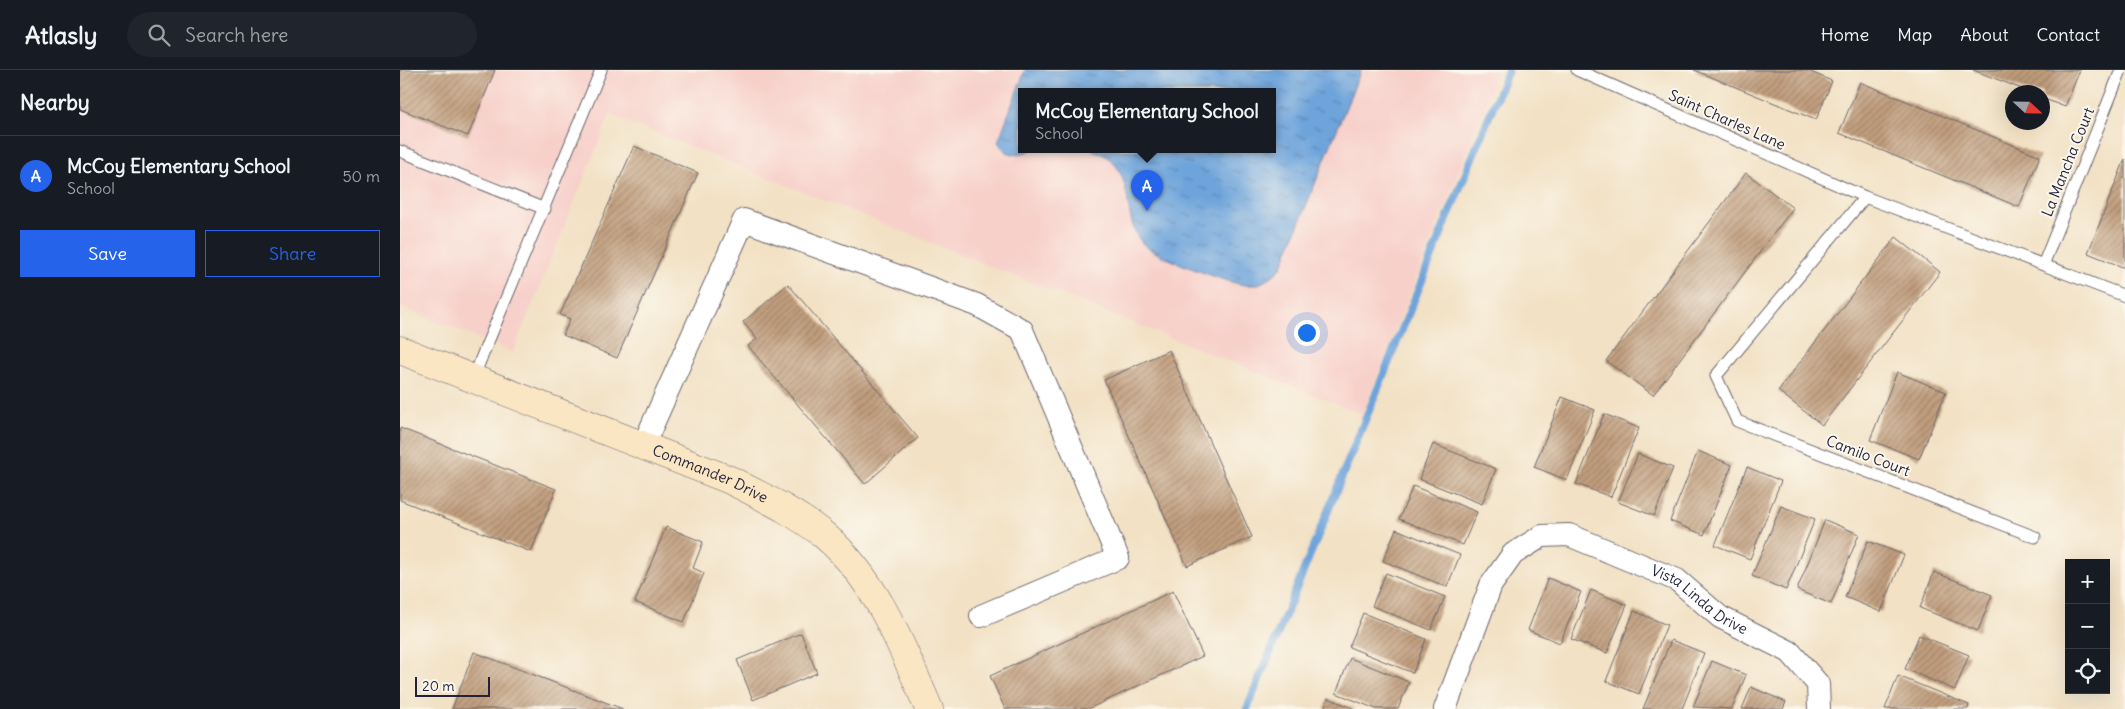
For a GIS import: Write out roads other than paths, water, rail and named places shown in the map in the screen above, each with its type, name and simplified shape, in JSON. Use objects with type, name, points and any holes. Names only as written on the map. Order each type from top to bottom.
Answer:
[{"type":"street","points":[[643,446],[744,220],[977,305],[1022,330],[1118,558],[981,616]]},
{"type":"street","name":"Commander Drive","points":[[400,350],[730,480],[781,506],[826,537],[862,577],[896,636],[929,709]]},
{"type":"street","name":"Vista Linda Drive","points":[[1445,709],[1491,585],[1513,554],[1542,536],[1569,535],[1677,580],[1720,617],[1790,652],[1818,684],[1820,709]]},
{"type":"lane","points":[[473,378],[601,70]]},
{"type":"lane","name":"Saint Charles Lane","points":[[1577,70],[1865,197],[2125,296]]},
{"type":"lane","name":"La Mancha Court","points":[[2043,265],[2121,70]]},
{"type":"lane","points":[[400,151],[544,209]]},
{"type":"lane","name":"Camilo Court","points":[[1865,197],[1716,376],[1738,421],[2035,537]]},
{"type":"water","points":[[1025,70],[1361,70],[1281,268],[1265,281],[1256,285],[1236,283],[1191,268],[1161,255],[1143,244],[1131,219],[1123,179],[1117,167],[1107,157],[1098,153],[1276,153],[1276,88],[1018,88]]},
{"type":"water","points":[[1018,89],[1018,153],[1023,153],[1018,155],[1006,152],[998,142]]},
{"type":"waterway","points":[[1247,709],[1508,70]]},
{"type":"place","name":"McCoy Elementary School","points":[[1147,211]]}]
